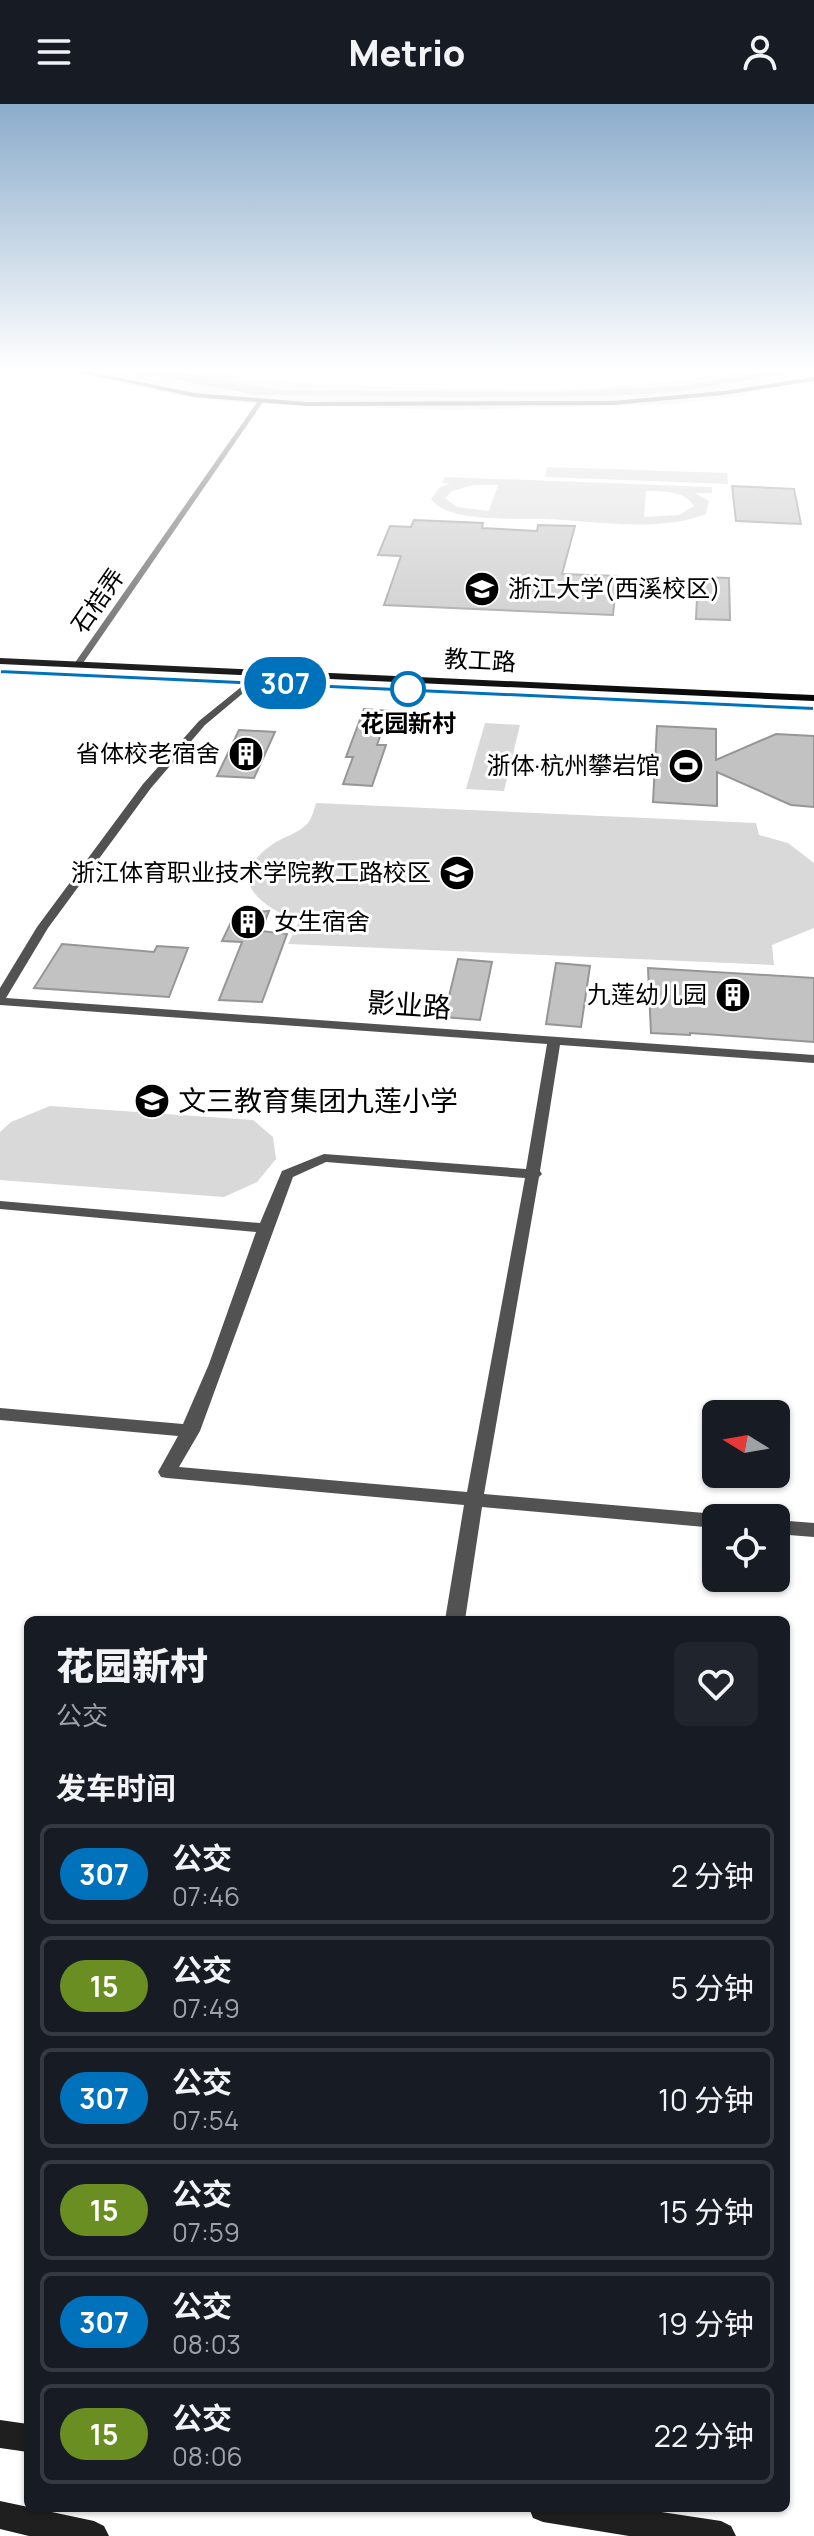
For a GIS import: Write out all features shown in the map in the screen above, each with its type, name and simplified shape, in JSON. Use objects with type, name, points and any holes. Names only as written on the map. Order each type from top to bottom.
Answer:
[{"type":"main road","name":"教工路","points":[[0,661],[814,698]]},
{"type":"main road","name":"教工路","points":[[0,672],[814,708]]},
{"type":"main road","points":[[0,2434],[24,2437]]},
{"type":"main road","points":[[568,2512],[721,2536]]},
{"type":"main road","points":[[0,2515],[94,2536]]},
{"type":"street","name":"石桔弄","points":[[78,664],[205,480]]},
{"type":"street","points":[[0,999],[43,927],[147,786],[202,723],[251,682]]},
{"type":"street","name":"影业路","points":[[0,999],[814,1059]]},
{"type":"street","points":[[456,1616],[473,1498],[535,1174],[554,1039]]},
{"type":"street","points":[[535,1174],[324,1158],[287,1174],[263,1228],[191,1431],[167,1472],[702,1520]]},
{"type":"street","points":[[0,1205],[263,1228]]},
{"type":"street","points":[[0,1414],[191,1431]]},
{"type":"street","points":[[790,1528],[814,1530]]},
{"type":"shaded area","points":[[443,480],[538,480],[712,487],[712,493],[695,493],[709,501],[706,514],[667,523],[626,524],[462,515],[443,509],[431,499],[440,487],[450,484],[442,483]],"holes":[[[474,485],[498,485],[489,511],[457,507],[445,498],[452,491]],[[646,491],[685,497],[694,506],[679,515],[644,517]]]},
{"type":"shaded area","points":[[636,480],[728,480],[728,484]]},
{"type":"shaded area","points":[[485,723],[520,725],[504,791],[466,789]]},
{"type":"shaded area","points":[[316,803],[756,823],[759,835],[788,843],[814,863],[814,928],[772,945],[774,965],[288,944],[299,922],[261,900],[249,880],[250,869],[273,844],[306,825]]},
{"type":"shaded area","points":[[50,1106],[253,1120],[273,1137],[276,1159],[257,1182],[224,1197],[0,1180],[0,1132],[11,1122]]},
{"type":"building","points":[[732,486],[794,489],[801,524],[736,521]]},
{"type":"building","points":[[414,520],[483,523],[482,528],[537,531],[538,525],[575,526],[562,574],[617,576],[613,615],[384,605],[401,556],[378,555],[390,526],[411,527]]},
{"type":"building","points":[[698,577],[729,578],[730,620],[696,619]]},
{"type":"building","points":[[364,709],[389,711],[377,745],[386,745],[372,786],[343,784],[353,757],[346,757]]},
{"type":"building","points":[[657,726],[716,729],[716,760],[776,734],[814,736],[814,807],[791,805],[717,772],[717,806],[653,802]]},
{"type":"building","name":"省体校老宿舍","points":[[239,730],[275,732],[254,778],[217,776]]},
{"type":"building","points":[[269,911],[261,931],[287,934],[262,1002],[219,1000],[242,942],[222,941],[235,914]]},
{"type":"building","points":[[62,944],[154,952],[157,946],[188,948],[169,997],[34,988]]},
{"type":"building","points":[[458,959],[492,962],[480,1020],[444,1017]]},
{"type":"building","points":[[556,963],[590,966],[581,1027],[546,1024]]},
{"type":"building","points":[[648,968],[814,978],[814,1042],[651,1033]]},
{"type":"bus line","name":"307","points":[[0,672],[814,708]]},
{"type":"place","name":"浙江大学(西溪校区)","points":[[482,589]]},
{"type":"place","name":"花园新村","points":[[408,689]]},
{"type":"place","name":"省体校老宿舍","points":[[246,754]]},
{"type":"place","name":"浙体·杭州攀岩馆","points":[[686,766]]},
{"type":"place","name":"浙江体育职业技术学院教工路校区","points":[[457,873]]},
{"type":"place","name":"女生宿舍","points":[[248,922]]},
{"type":"place","name":"九莲幼儿园","points":[[733,995]]},
{"type":"place","name":"文三教育集团九莲小学","points":[[152,1101]]}]
